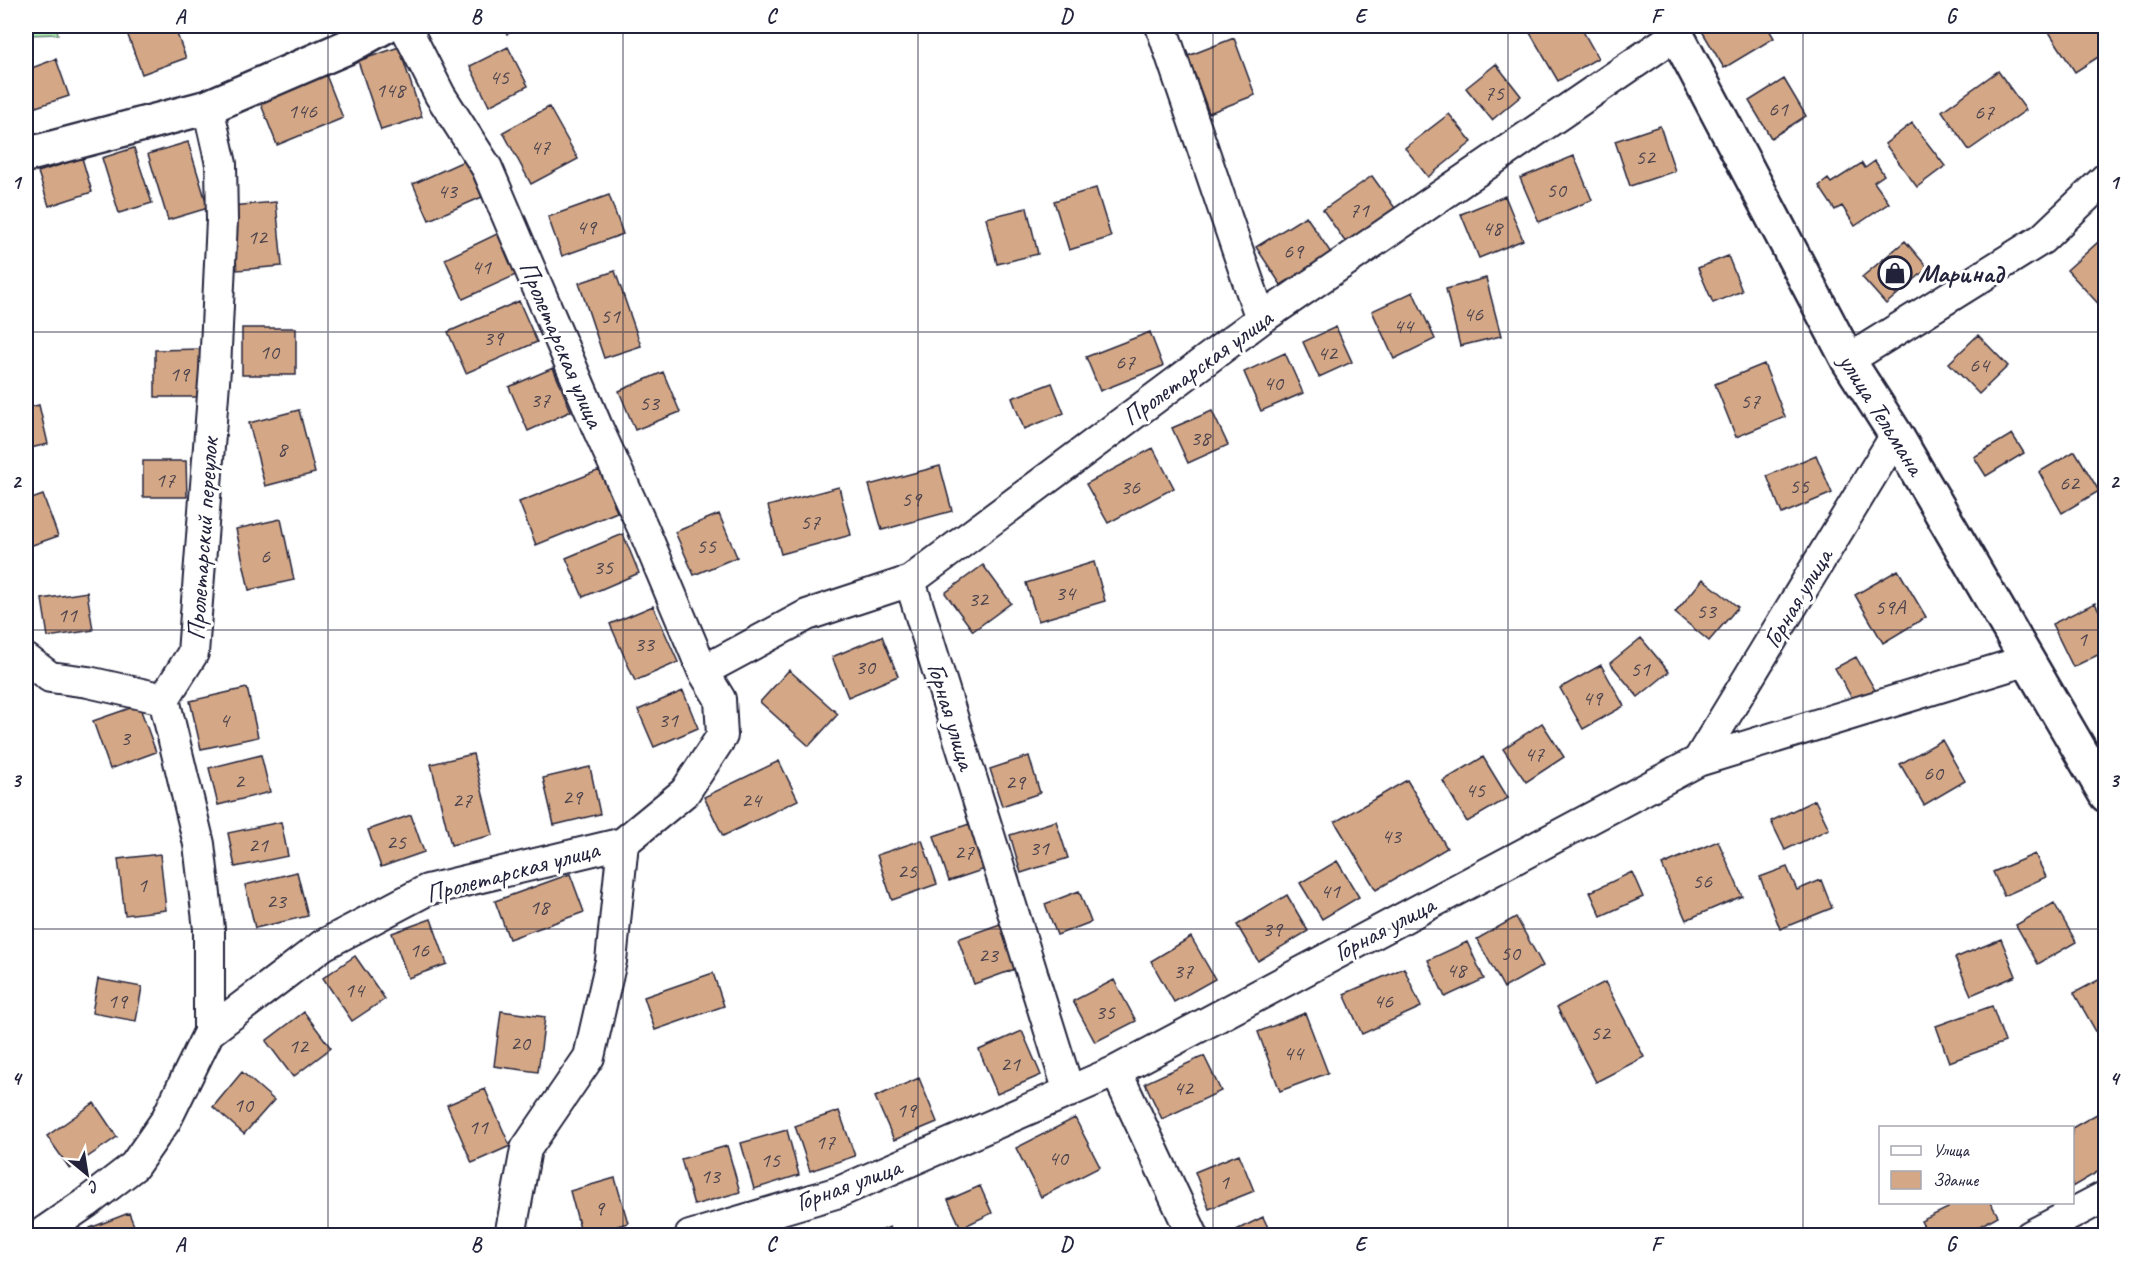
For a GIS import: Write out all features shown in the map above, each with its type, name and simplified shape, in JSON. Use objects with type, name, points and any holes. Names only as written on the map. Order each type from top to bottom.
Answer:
[{"type":"street","points":[[26,155],[208,107],[347,47],[385,26]]},
{"type":"street","name":"Пролетарская улица","points":[[38,1236],[134,1166],[166,1120],[209,1032],[323,945],[427,890],[623,843],[685,792],[722,736],[720,699],[703,671],[487,168],[440,95],[405,26]]},
{"type":"street","points":[[1161,26],[1261,319]]},
{"type":"street","name":"Пролетарская улица","points":[[703,671],[807,615],[910,580],[1261,319],[1674,30]]},
{"type":"street","name":"улица Тельмана","points":[[1674,30],[1848,360],[1896,435],[2106,795]]},
{"type":"street","name":"Пролетарский переулок","points":[[164,699],[193,653],[215,369],[222,220],[221,164],[208,107]]},
{"type":"street","points":[[1848,360],[2042,239],[2106,178]]},
{"type":"street","name":"Горная улица","points":[[1698,761],[1896,435]]},
{"type":"street","name":"Горная улица","points":[[910,580],[1069,1092]]},
{"type":"street","points":[[26,659],[50,677],[88,682],[164,699],[199,844],[209,929],[209,1032]]},
{"type":"street","name":"Горная улица","points":[[690,1236],[839,1192],[1116,1071],[1698,761],[2028,660]]},
{"type":"street","points":[[510,1236],[526,1149],[589,1057],[611,961],[623,843]]},
{"type":"street","points":[[1116,1071],[1193,1236]]},
{"type":"street","points":[[2030,1236],[2106,1196]]},
{"type":"green space","points":[[26,26],[56,26],[58,34],[26,35]]},
{"type":"building","points":[[138,26],[174,26],[186,58],[142,74],[126,30]]},
{"type":"building","points":[[503,26],[525,26],[507,34]]},
{"type":"building","points":[[1526,26],[1580,26],[1598,58],[1558,81]]},
{"type":"building","points":[[1699,26],[1767,26],[1774,38],[1724,68]]},
{"type":"building","points":[[2059,26],[2103,26],[2106,29],[2106,52],[2075,72],[2049,32]]},
{"type":"building","points":[[1234,38],[1255,95],[1209,113],[1188,56]]},
{"type":"building","points":[[399,47],[422,117],[381,130],[358,61]]},
{"type":"building","points":[[508,47],[528,86],[489,106],[470,66]]},
{"type":"building","points":[[56,59],[69,96],[27,110],[26,70]]},
{"type":"building","points":[[1496,64],[1521,96],[1492,120],[1466,88]]},
{"type":"building","points":[[1998,71],[2026,110],[1969,150],[1942,111]]},
{"type":"building","points":[[326,75],[343,118],[277,145],[260,102]]},
{"type":"building","points":[[1784,79],[1806,116],[1771,138],[1749,101]]},
{"type":"building","points":[[549,107],[578,159],[531,184],[503,132]]},
{"type":"building","points":[[1449,114],[1472,142],[1428,177],[1405,148]]},
{"type":"building","points":[[1912,123],[1945,166],[1917,187],[1885,144]]},
{"type":"building","points":[[1660,126],[1675,171],[1630,186],[1615,141]]},
{"type":"building","points":[[188,142],[208,208],[168,220],[148,154]]},
{"type":"building","points":[[134,148],[152,203],[119,213],[102,158]]},
{"type":"building","points":[[1574,156],[1592,200],[1539,222],[1520,178]]},
{"type":"building","points":[[82,158],[92,192],[49,206],[38,172]]},
{"type":"building","points":[[466,160],[482,197],[429,220],[413,184]]},
{"type":"building","points":[[1875,161],[1884,175],[1874,182],[1889,203],[1855,226],[1842,206],[1835,210],[1819,186],[1828,179],[1831,183],[1862,163],[1865,168]]},
{"type":"building","points":[[1372,176],[1395,208],[1346,243],[1323,210]]},
{"type":"building","points":[[1096,188],[1111,237],[1069,250],[1054,201]]},
{"type":"building","points":[[26,194],[32,213],[26,215]]},
{"type":"building","points":[[609,195],[623,234],[562,256],[548,217]]},
{"type":"building","points":[[1505,196],[1523,240],[1479,258],[1461,214]]},
{"type":"building","points":[[276,202],[282,266],[237,270],[231,206]]},
{"type":"building","points":[[1027,208],[1038,254],[997,264],[986,218]]},
{"type":"building","points":[[1306,216],[1331,253],[1281,285],[1256,247]]},
{"type":"building","points":[[499,233],[518,274],[463,299],[445,259]]},
{"type":"building","points":[[2106,235],[2106,310],[2105,311],[2067,270]]},
{"type":"building","name":"Маринад","points":[[1905,241],[1928,268],[1886,304],[1862,277]]},
{"type":"building","points":[[1728,256],[1742,291],[1713,303],[1698,268]]},
{"type":"building","points":[[615,271],[641,346],[604,358],[579,283]]},
{"type":"building","points":[[1486,278],[1501,336],[1460,346],[1446,289]]},
{"type":"building","points":[[1413,292],[1435,339],[1394,359],[1372,311]]},
{"type":"building","points":[[519,301],[537,342],[466,373],[448,332]]},
{"type":"building","points":[[1336,327],[1352,362],[1319,377],[1303,342]]},
{"type":"building","points":[[242,328],[296,328],[296,375],[242,375]]},
{"type":"building","points":[[1150,332],[1163,366],[1100,391],[1086,357]]},
{"type":"building","points":[[1978,335],[2008,366],[1979,394],[1949,363]]},
{"type":"building","points":[[202,349],[203,397],[155,397],[155,350]]},
{"type":"building","points":[[1285,353],[1303,393],[1261,411],[1244,372]]},
{"type":"building","points":[[1764,364],[1785,417],[1736,437],[1715,384]]},
{"type":"building","points":[[553,368],[571,411],[528,431],[509,387]]},
{"type":"building","points":[[663,372],[680,412],[635,430],[619,391]]},
{"type":"building","points":[[1052,383],[1064,413],[1024,429],[1012,398]]},
{"type":"building","points":[[39,405],[48,444],[26,449],[26,408]]},
{"type":"building","points":[[299,410],[315,473],[265,486],[249,423]]},
{"type":"building","points":[[1212,411],[1228,445],[1188,463],[1172,428]]},
{"type":"building","points":[[2012,434],[2024,453],[1986,476],[1974,457]]},
{"type":"building","points":[[1153,448],[1174,488],[1108,523],[1086,484]]},
{"type":"building","points":[[2075,451],[2099,491],[2062,513],[2039,472]]},
{"type":"building","points":[[1816,455],[1832,493],[1782,514],[1767,476]]},
{"type":"building","points":[[143,461],[186,461],[187,497],[143,497]]},
{"type":"building","points":[[940,466],[952,511],[882,530],[869,485]]},
{"type":"building","points":[[600,470],[617,512],[536,545],[519,502]]},
{"type":"building","points":[[839,487],[851,535],[781,554],[768,506]]},
{"type":"building","points":[[43,495],[58,536],[27,547],[26,501]]},
{"type":"building","points":[[719,514],[737,557],[694,575],[675,532]]},
{"type":"building","points":[[281,519],[294,580],[249,590],[236,529]]},
{"type":"building","points":[[623,534],[639,573],[583,597],[566,558]]},
{"type":"building","points":[[1094,562],[1105,601],[1038,621],[1026,583]]},
{"type":"building","points":[[983,565],[1011,603],[973,631],[945,593]]},
{"type":"building","points":[[1898,570],[1926,617],[1883,643],[1855,595]]},
{"type":"building","points":[[1703,579],[1738,607],[1709,641],[1675,613]]},
{"type":"building","points":[[87,592],[93,630],[48,637],[42,599]]},
{"type":"building","points":[[2095,603],[2106,624],[2106,651],[2073,667],[2052,624]]},
{"type":"building","points":[[653,606],[678,662],[635,681],[610,624]]},
{"type":"building","points":[[882,636],[898,676],[848,697],[832,657]]},
{"type":"building","points":[[1641,638],[1669,672],[1638,697],[1610,663]]},
{"type":"building","points":[[1856,657],[1875,690],[1854,702],[1835,668]]},
{"type":"building","points":[[1601,665],[1624,706],[1583,729],[1560,688]]},
{"type":"building","points":[[789,670],[838,714],[809,746],[760,702]]},
{"type":"building","points":[[247,688],[258,737],[201,749],[190,701]]},
{"type":"building","points":[[683,691],[698,728],[654,747],[638,710]]},
{"type":"building","points":[[139,705],[156,752],[110,769],[93,721]]},
{"type":"building","points":[[1542,723],[1564,757],[1526,782],[1503,749]]},
{"type":"building","points":[[1942,740],[1965,781],[1924,805],[1900,764]]},
{"type":"building","points":[[473,754],[493,835],[451,845],[431,764]]},
{"type":"building","points":[[261,755],[270,792],[218,805],[209,768]]},
{"type":"building","points":[[1029,756],[1040,793],[1002,806],[990,769]]},
{"type":"building","points":[[1483,757],[1508,798],[1467,822],[1443,781]]},
{"type":"building","points":[[779,761],[798,800],[723,836],[704,797]]},
{"type":"building","points":[[590,767],[600,814],[554,825],[543,778]]},
{"type":"building","points":[[1407,780],[1447,848],[1376,890],[1335,822]]},
{"type":"building","points":[[1815,800],[1829,829],[1785,850],[1771,821]]},
{"type":"building","points":[[411,815],[424,852],[381,867],[368,830]]},
{"type":"building","points":[[978,821],[994,866],[949,881],[934,836]]},
{"type":"building","points":[[1056,821],[1068,858],[1021,873],[1010,835]]},
{"type":"building","points":[[281,822],[288,856],[235,867],[228,833]]},
{"type":"building","points":[[922,840],[937,884],[892,900],[877,855]]},
{"type":"building","points":[[1718,841],[1742,896],[1686,920],[1662,865]]},
{"type":"building","points":[[160,854],[166,910],[125,915],[118,859]]},
{"type":"building","points":[[2035,854],[2046,877],[2004,896],[1993,872]]},
{"type":"building","points":[[1337,861],[1359,897],[1322,919],[1300,883]]},
{"type":"building","points":[[1787,867],[1797,890],[1821,880],[1832,908],[1780,929],[1760,877]]},
{"type":"building","points":[[297,872],[308,916],[255,928],[245,885]]},
{"type":"building","points":[[1632,872],[1643,897],[1601,916],[1590,892]]},
{"type":"building","points":[[570,874],[584,912],[509,939],[495,901]]},
{"type":"building","points":[[1079,891],[1091,922],[1057,935],[1045,904]]},
{"type":"building","points":[[1287,895],[1308,931],[1258,961],[1237,925]]},
{"type":"building","points":[[2054,903],[2076,942],[2038,964],[2016,925]]},
{"type":"building","points":[[1516,917],[1543,966],[1504,988],[1477,939]]},
{"type":"building","points":[[431,919],[447,964],[408,978],[392,933]]},
{"type":"building","points":[[1003,923],[1018,968],[974,984],[958,939]]},
{"type":"building","points":[[1191,937],[1215,979],[1174,1002],[1151,961]]},
{"type":"building","points":[[2001,939],[2016,976],[1971,995],[1955,958]]},
{"type":"building","points":[[1467,942],[1484,979],[1445,997],[1428,960]]},
{"type":"building","points":[[355,956],[385,999],[352,1021],[323,978]]},
{"type":"building","points":[[1404,968],[1421,1007],[1362,1034],[1344,994]]},
{"type":"building","points":[[713,973],[724,1006],[655,1030],[644,997]]},
{"type":"building","points":[[2106,976],[2106,1040],[2102,1042],[2074,993]]},
{"type":"building","points":[[98,979],[142,987],[136,1021],[92,1013]]},
{"type":"building","points":[[1114,980],[1136,1021],[1095,1042],[1073,1001]]},
{"type":"building","points":[[1605,982],[1644,1057],[1596,1082],[1557,1007]]},
{"type":"building","points":[[1992,1006],[2005,1042],[1949,1062],[1936,1026]]},
{"type":"building","points":[[501,1011],[545,1017],[538,1072],[494,1066]]},
{"type":"building","points":[[304,1012],[331,1048],[293,1077],[266,1041]]},
{"type":"building","points":[[1305,1013],[1328,1073],[1280,1091],[1258,1032]]},
{"type":"building","points":[[1022,1031],[1041,1075],[997,1094],[979,1050]]},
{"type":"building","points":[[1204,1056],[1221,1091],[1162,1119],[1145,1083]]},
{"type":"building","points":[[242,1072],[274,1100],[244,1134],[213,1107]]},
{"type":"building","points":[[919,1078],[937,1122],[894,1140],[875,1097]]},
{"type":"building","points":[[485,1089],[510,1146],[472,1163],[447,1105]]},
{"type":"building","points":[[94,1103],[117,1137],[70,1169],[47,1136]]},
{"type":"building","points":[[2104,1110],[2106,1167],[2074,1186],[2074,1127]]},
{"type":"building","points":[[839,1111],[855,1156],[810,1171],[795,1126]]},
{"type":"building","points":[[1075,1118],[1100,1167],[1041,1197],[1016,1148]]},
{"type":"building","points":[[787,1130],[799,1175],[754,1189],[741,1143]]},
{"type":"building","points":[[727,1146],[740,1192],[694,1205],[681,1159]]},
{"type":"building","points":[[1239,1154],[1254,1191],[1209,1209],[1195,1172]]},
{"type":"building","points":[[615,1178],[628,1223],[582,1236],[570,1191]]},
{"type":"building","points":[[980,1186],[992,1213],[961,1228],[948,1200]]},
{"type":"building","points":[[1946,1204],[1991,1204],[1998,1216],[1962,1236],[1929,1236],[1921,1221],[1948,1208]]},
{"type":"building","points":[[129,1213],[138,1236],[93,1236],[90,1228]]},
{"type":"building","points":[[1263,1217],[1272,1236],[1224,1236]]},
{"type":"building","points":[[890,1227],[894,1236],[869,1236]]},
{"type":"building","points":[[1874,1229],[1878,1236],[1861,1236]]},
{"type":"place","name":"Маринад","points":[[1895,273]]}]
